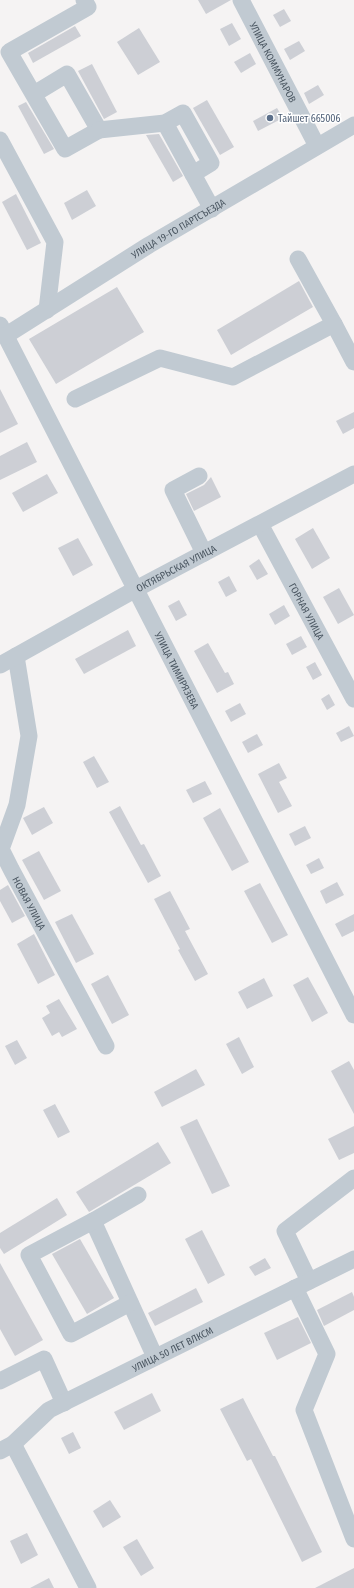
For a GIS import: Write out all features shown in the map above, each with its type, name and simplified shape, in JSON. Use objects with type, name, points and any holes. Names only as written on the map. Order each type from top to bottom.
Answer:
[{"type":"street","name":"УЛИЦА КОММУНАРОВ","points":[[241,0],[317,146]]},
{"type":"street","points":[[86,4],[4,54],[34,94],[64,149],[99,130],[165,123],[212,208]]},
{"type":"street","points":[[34,94],[67,74],[99,130]]},
{"type":"street","name":"УЛИЦА 19-ГО ПАРТСЪЕЗДА","points":[[3,330],[47,310],[212,208],[354,125]]},
{"type":"street","points":[[0,140],[55,242],[47,310]]},
{"type":"street","points":[[298,258],[354,362]]},
{"type":"street","points":[[76,399],[160,358],[233,377],[334,324]]},
{"type":"street","name":"УЛИЦА ТИМИРЯЗЕВА","points":[[3,330],[354,1015]]},
{"type":"street","name":"ОКТЯБРЬСКАЯ УЛИЦА","points":[[0,665],[136,589],[354,474]]},
{"type":"street","points":[[198,476],[173,490],[204,553]]},
{"type":"street","name":"ГОРНАЯ УЛИЦА","points":[[260,524],[354,699]]},
{"type":"street","name":"НОВАЯ УЛИЦА","points":[[16,656],[29,736],[17,805],[1,849],[106,1046]]},
{"type":"street","points":[[354,1178],[285,1231],[302,1285],[327,1354],[304,1410],[354,1539]]},
{"type":"street","points":[[130,1303],[71,1334],[29,1255],[93,1222],[138,1196]]},
{"type":"street","points":[[93,1222],[155,1358]]},
{"type":"street","name":"УЛИЦА 50 ЛЕТ ВЛКСМ","points":[[6,1448],[49,1410],[354,1259]]},
{"type":"street","points":[[0,1381],[44,1359],[64,1403]]},
{"type":"street","points":[[6,1448],[88,1588]]},
{"type":"building","points":[[198,0],[231,0],[206,14]]},
{"type":"building","points":[[284,9],[291,21],[280,27],[273,15]]},
{"type":"building","points":[[232,23],[241,39],[229,46],[220,29]]},
{"type":"building","points":[[75,26],[81,36],[33,63],[28,53]]},
{"type":"building","points":[[139,28],[160,62],[138,75],[117,42]]},
{"type":"building","points":[[299,41],[305,51],[290,60],[284,49]]},
{"type":"building","points":[[250,53],[256,64],[241,73],[234,62]]},
{"type":"building","points":[[92,64],[117,112],[104,119],[78,71]]},
{"type":"building","points":[[318,85],[324,95],[309,104],[304,93]]},
{"type":"building","points":[[207,100],[234,147],[220,155],[193,108]]},
{"type":"building","points":[[26,102],[54,149],[44,154],[18,106]]},
{"type":"building","points":[[277,108],[283,118],[258,131],[253,121]]},
{"type":"building","points":[[159,134],[183,176],[173,182],[146,135]]},
{"type":"building","points":[[87,190],[96,206],[72,220],[64,203]]},
{"type":"building","points":[[16,194],[41,243],[27,250],[2,202]]},
{"type":"building","points":[[299,281],[313,307],[231,355],[217,330]]},
{"type":"building","points":[[117,287],[144,332],[56,384],[29,339]]},
{"type":"building","points":[[0,389],[18,424],[0,433]]},
{"type":"building","points":[[354,412],[354,428],[343,434],[336,421]]},
{"type":"building","points":[[27,442],[37,462],[0,480],[0,456]]},
{"type":"building","points":[[47,474],[58,493],[23,512],[12,493]]},
{"type":"building","points":[[211,477],[221,497],[194,511],[186,494],[204,485]]},
{"type":"building","points":[[313,528],[330,558],[312,569],[295,539]]},
{"type":"building","points":[[78,538],[93,565],[73,576],[58,548]]},
{"type":"building","points":[[259,559],[268,574],[257,580],[249,566]]},
{"type":"building","points":[[229,576],[237,591],[226,597],[218,582]]},
{"type":"building","points":[[339,588],[354,615],[338,624],[323,597]]},
{"type":"building","points":[[179,600],[187,615],[176,621],[168,606]]},
{"type":"building","points":[[284,605],[290,616],[275,625],[269,614]]},
{"type":"building","points":[[128,630],[136,646],[84,674],[75,659]]},
{"type":"building","points":[[301,636],[307,647],[292,655],[286,644]]},
{"type":"building","points":[[208,643],[225,673],[228,672],[234,684],[217,693],[194,651]]},
{"type":"building","points":[[315,662],[322,675],[313,680],[306,667]]},
{"type":"building","points":[[329,694],[335,705],[327,710],[321,699]]},
{"type":"building","points":[[240,703],[246,714],[231,722],[225,711]]},
{"type":"building","points":[[349,726],[354,736],[341,742],[336,733]]},
{"type":"building","points":[[257,734],[263,745],[248,753],[242,742]]},
{"type":"building","points":[[94,756],[109,782],[97,788],[83,762]]},
{"type":"building","points":[[279,763],[287,778],[279,782],[292,806],[278,813],[258,774]]},
{"type":"building","points":[[205,781],[212,794],[193,803],[186,790]]},
{"type":"building","points":[[120,806],[141,845],[144,844],[161,876],[148,883],[109,812]]},
{"type":"building","points":[[44,807],[53,823],[32,835],[23,818]]},
{"type":"building","points":[[220,808],[249,862],[232,871],[203,818]]},
{"type":"building","points":[[305,826],[311,838],[295,846],[289,834]]},
{"type":"building","points":[[39,851],[61,891],[44,900],[22,860]]},
{"type":"building","points":[[319,858],[324,868],[311,874],[306,865]]},
{"type":"building","points":[[337,882],[344,895],[326,904],[320,891]]},
{"type":"building","points":[[260,883],[288,935],[272,943],[244,891]]},
{"type":"building","points":[[8,885],[25,916],[12,923],[0,901],[0,890]]},
{"type":"building","points":[[170,891],[190,929],[185,931],[208,974],[195,981],[178,950],[180,949],[154,899]]},
{"type":"building","points":[[72,914],[94,954],[76,963],[55,922]]},
{"type":"building","points":[[354,914],[354,931],[342,937],[335,924]]},
{"type":"building","points":[[34,934],[55,975],[38,984],[17,944]]},
{"type":"building","points":[[108,975],[129,1015],[112,1024],[91,984]]},
{"type":"building","points":[[308,977],[328,1013],[312,1022],[293,985]]},
{"type":"building","points":[[264,978],[273,996],[247,1009],[238,992]]},
{"type":"building","points":[[59,999],[77,1029],[62,1037],[59,1032],[52,1036],[42,1018],[50,1013],[46,1006]]},
{"type":"building","points":[[239,1037],[254,1067],[242,1074],[226,1044]]},
{"type":"building","points":[[17,1040],[27,1058],[15,1065],[5,1046]]},
{"type":"building","points":[[349,1061],[354,1070],[354,1114],[331,1071]]},
{"type":"building","points":[[196,1069],[205,1085],[162,1107],[154,1092]]},
{"type":"building","points":[[55,1104],[70,1132],[58,1138],[43,1110]]},
{"type":"building","points":[[197,1119],[230,1186],[212,1194],[180,1127]]},
{"type":"building","points":[[354,1126],[354,1153],[339,1160],[328,1139]]},
{"type":"building","points":[[158,1142],[171,1163],[89,1212],[76,1192]]},
{"type":"building","points":[[57,1198],[67,1215],[4,1254],[0,1248],[0,1233]]},
{"type":"building","points":[[202,1230],[225,1275],[208,1284],[185,1239]]},
{"type":"building","points":[[80,1239],[114,1298],[87,1314],[52,1254]]},
{"type":"building","points":[[265,1258],[271,1268],[255,1276],[249,1267]]},
{"type":"building","points":[[0,1263],[43,1340],[15,1356],[0,1329]]},
{"type":"building","points":[[196,1288],[203,1302],[155,1326],[148,1313]]},
{"type":"building","points":[[352,1292],[354,1297],[354,1310],[324,1326],[317,1310]]},
{"type":"building","points":[[298,1317],[311,1343],[277,1360],[264,1333]]},
{"type":"building","points":[[152,1393],[161,1411],[124,1430],[114,1412]]},
{"type":"building","points":[[243,1398],[273,1456],[275,1456],[322,1552],[302,1562],[251,1459],[247,1461],[220,1409]]},
{"type":"building","points":[[73,1432],[81,1448],[69,1454],[61,1438]]},
{"type":"building","points":[[110,1500],[121,1517],[103,1528],[93,1511]]},
{"type":"building","points":[[27,1533],[38,1555],[21,1564],[10,1541]]},
{"type":"building","points":[[137,1539],[154,1568],[141,1576],[123,1547]]},
{"type":"building","points":[[354,1568],[354,1588],[315,1588]]},
{"type":"building","points":[[49,1578],[54,1588],[30,1588]]},
{"type":"place","name":"Тайшет 665006","points":[[270,118]]}]
